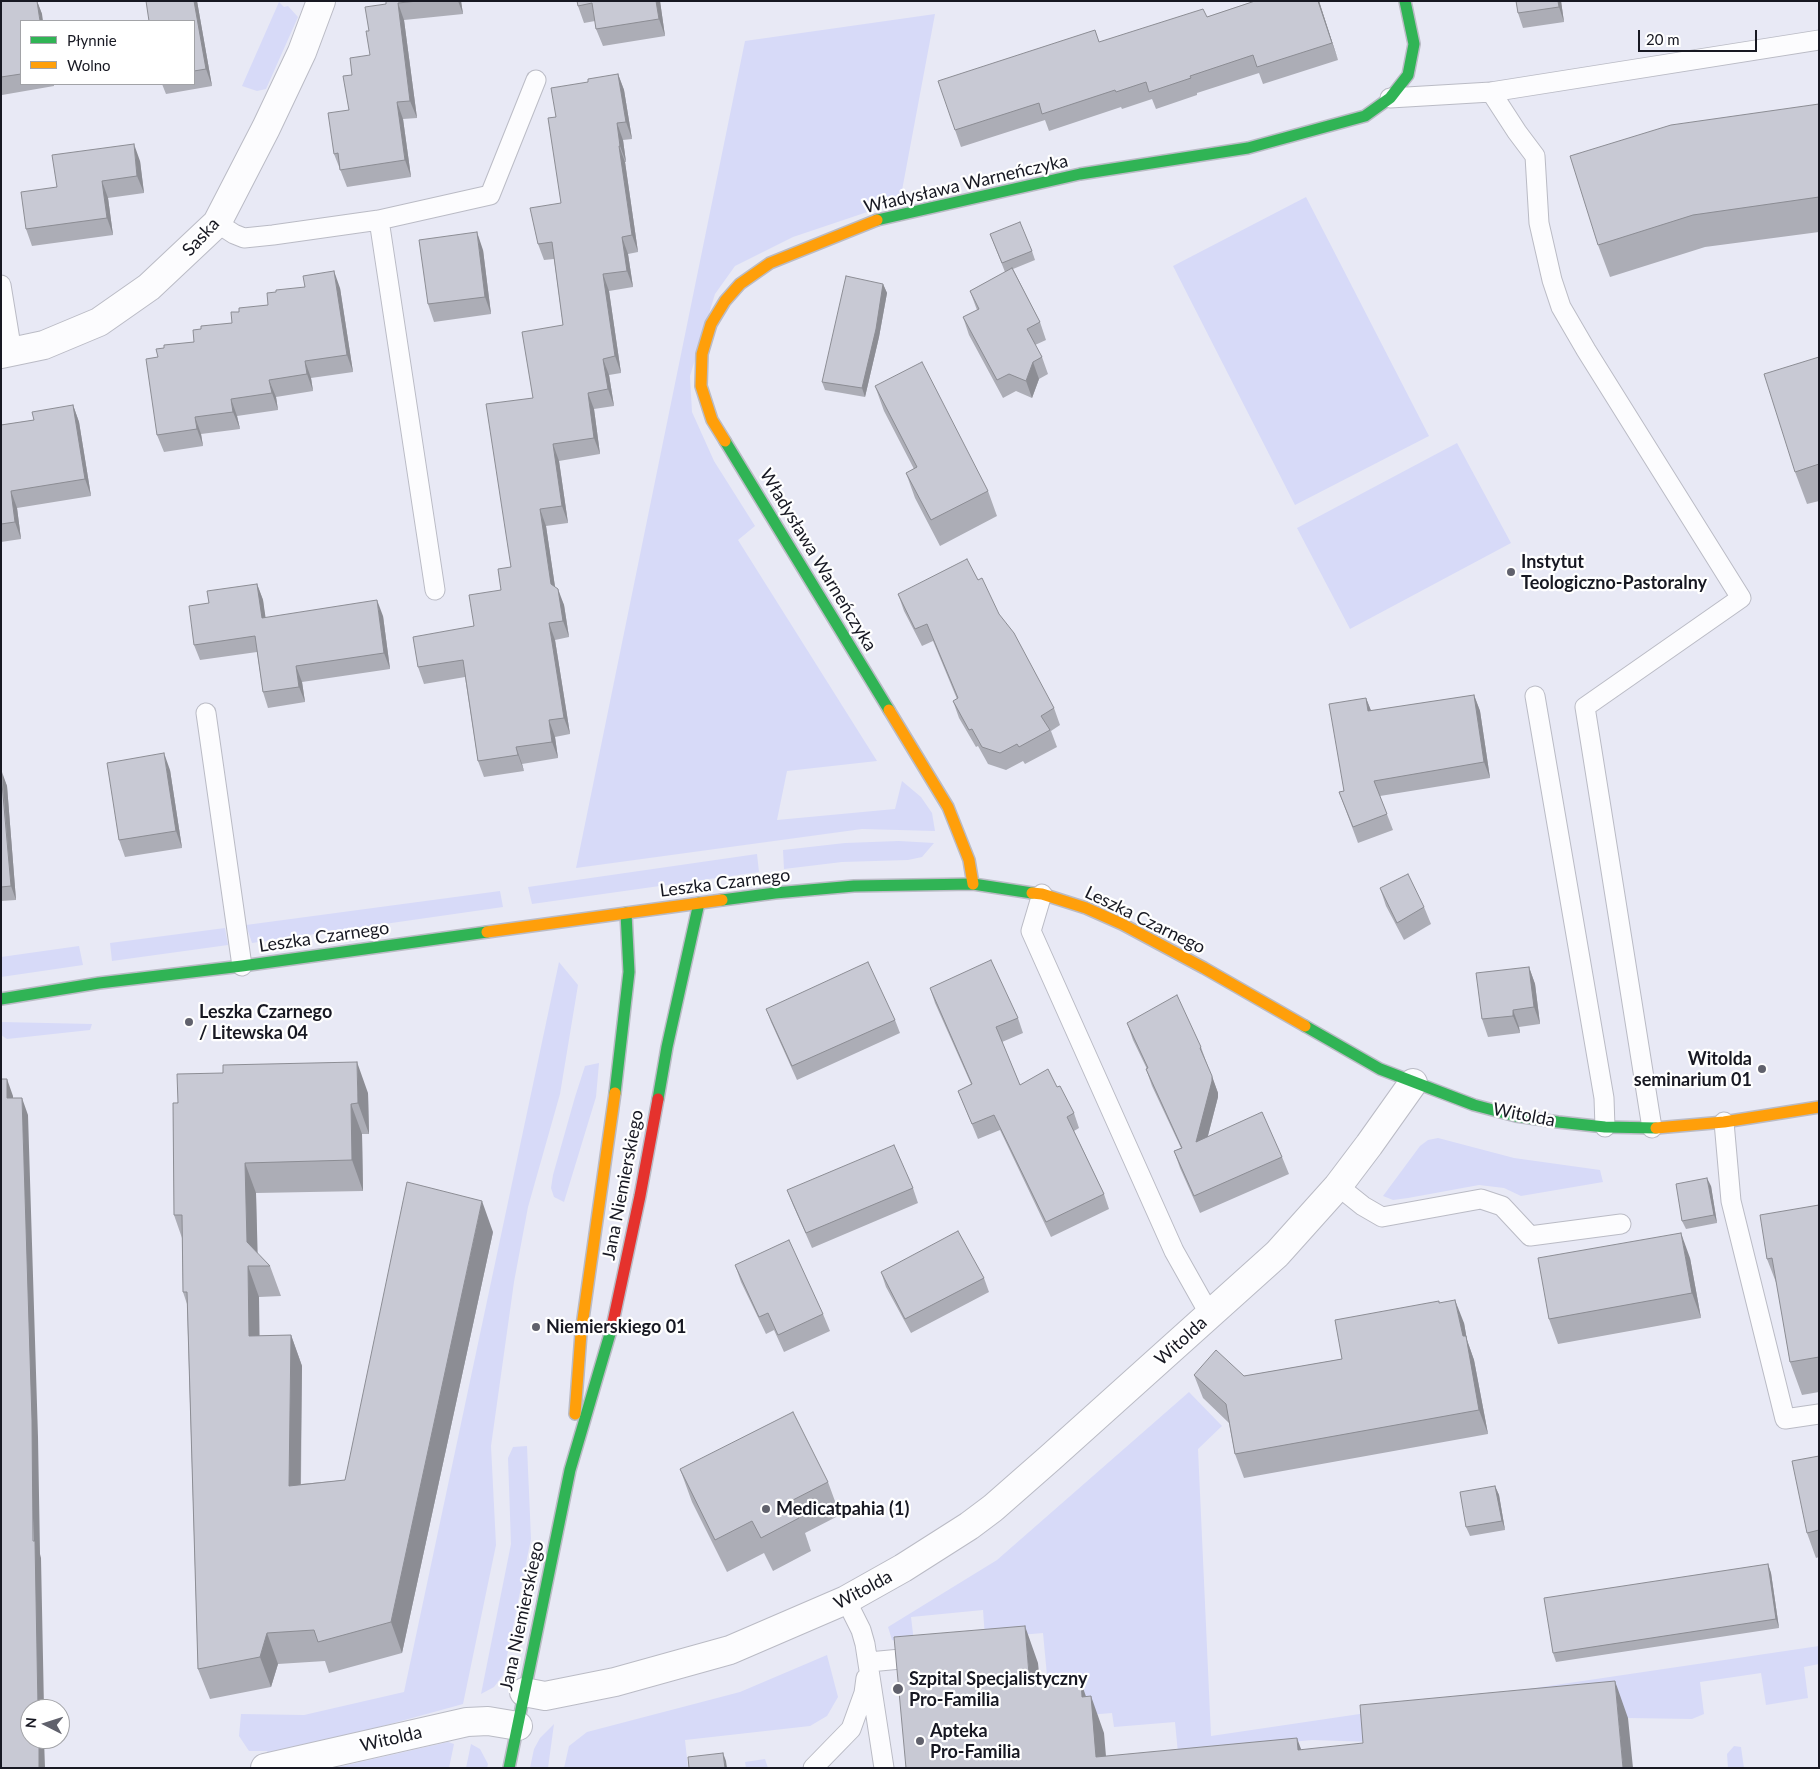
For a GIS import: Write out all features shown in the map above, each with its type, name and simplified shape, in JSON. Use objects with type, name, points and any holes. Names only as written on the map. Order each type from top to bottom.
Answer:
[{"type":"street","name":"Saska","points":[[7,353],[44,345],[99,322],[149,287],[217,223],[266,128],[302,52],[321,1]]},
{"type":"street","name":"Władysława Warneńczyka","points":[[973,884],[969,860],[948,807],[712,420],[701,386],[702,354],[711,324],[725,301],[740,284],[770,263],[876,220],[1080,174],[1248,148],[1365,116],[1390,98],[1408,75],[1414,44],[1405,1]]},
{"type":"street","name":"Leszka Czarnego","points":[[1,999],[99,983],[242,966],[775,893],[854,886],[973,884],[1042,894],[1086,908],[1122,924],[1204,968],[1380,1069],[1413,1083]]},
{"type":"street","name":"Jana Niemierskiego","points":[[509,1768],[570,1470],[613,1322],[640,1196],[669,1038],[699,903]]},
{"type":"street","name":"Jana Niemierskiego","points":[[570,1470],[580,1333],[622,1040],[629,972],[626,913]]},
{"type":"street","name":"Witolda","points":[[524,1692],[546,1696],[615,1682],[730,1650],[846,1600],[917,1560],[993,1508],[1277,1254],[1338,1186],[1413,1083],[1474,1105],[1516,1116],[1605,1127],[1652,1128],[1724,1122],[1819,1107]]},
{"type":"street","name":"Witolda","points":[[265,1768],[467,1722],[488,1722],[518,1726]]},
{"type":"lane","points":[[1390,98],[1491,92],[1819,40]]},
{"type":"lane","points":[[217,223],[244,238],[379,220],[490,195],[536,80]]},
{"type":"lane","points":[[1491,92],[1535,156],[1539,223],[1552,280],[1561,307],[1742,598],[1585,707],[1652,1128]]},
{"type":"lane","points":[[379,220],[435,590]]},
{"type":"lane","points":[[1,285],[7,353]]},
{"type":"lane","points":[[1535,696],[1604,1098],[1605,1127]]},
{"type":"lane","points":[[206,713],[242,966]]},
{"type":"lane","points":[[1042,894],[1031,931],[1174,1250],[1210,1315]]},
{"type":"lane","points":[[1724,1122],[1731,1201],[1785,1419],[1819,1414]]},
{"type":"lane","points":[[1338,1186],[1363,1206],[1382,1217],[1455,1212],[1481,1199],[1502,1206],[1530,1236],[1621,1224]]},
{"type":"lane","points":[[846,1600],[861,1630],[869,1662],[884,1768]]},
{"type":"lane","points":[[869,1662],[935,1656]]},
{"type":"lane","points":[[813,1768],[852,1729],[864,1694],[869,1662]]},
{"type":"shaded area","points":[[279,2],[284,7],[288,6],[298,17],[266,89],[257,91],[242,86]]},
{"type":"shaded area","points":[[935,14],[900,201],[793,237],[735,266],[715,294],[690,376],[692,412],[714,461],[755,526],[738,540],[877,761],[787,771],[777,820],[895,809],[902,781],[921,797],[932,813],[935,831],[862,829],[576,868],[745,41]]},
{"type":"shaded area","points":[[1306,197],[1429,436],[1295,505],[1173,266]]},
{"type":"shaded area","points":[[1457,443],[1511,543],[1350,629],[1297,528]]},
{"type":"shaded area","points":[[899,841],[934,843],[922,857],[908,860],[842,862],[784,869],[783,850],[845,843]]},
{"type":"shaded area","points":[[757,854],[759,872],[532,904],[528,887]]},
{"type":"shaded area","points":[[500,891],[503,907],[252,943],[246,925]]},
{"type":"shaded area","points":[[225,928],[228,945],[112,961],[110,943]]},
{"type":"shaded area","points":[[79,946],[83,965],[1,977],[1,957]]},
{"type":"shaded area","points":[[559,962],[578,985],[560,1094],[528,1207],[514,1282],[491,1446],[496,1545],[463,1704],[270,1757],[267,1751],[249,1751],[239,1736],[241,1714],[304,1715],[404,1692]]},
{"type":"shaded area","points":[[1,1022],[92,1024],[90,1030],[7,1039],[1,1035]]},
{"type":"shaded area","points":[[599,1063],[596,1097],[564,1202],[554,1197],[551,1188],[553,1175],[585,1066]]},
{"type":"shaded area","points":[[1438,1138],[1514,1158],[1600,1170],[1603,1182],[1521,1196],[1504,1188],[1479,1185],[1393,1200],[1383,1196],[1420,1146],[1428,1140]]},
{"type":"shaded area","points":[[1189,1392],[1222,1426],[1198,1449],[1211,1736],[1819,1646],[1819,1664],[1804,1667],[1808,1698],[1766,1705],[1761,1673],[1700,1682],[1704,1714],[1692,1719],[1628,1718],[1373,1742],[1312,1740],[1178,1753],[1175,1722],[1114,1727],[1112,1713],[1051,1718],[1043,1633],[985,1638],[983,1610],[911,1617],[914,1642],[903,1643],[892,1640],[888,1627],[997,1560]]},
{"type":"shaded area","points":[[527,1446],[531,1539],[503,1675],[494,1687],[481,1694],[511,1544],[508,1458],[513,1447]]},
{"type":"shaded area","points":[[827,1655],[838,1697],[827,1716],[810,1726],[685,1740],[688,1768],[564,1768],[569,1746],[587,1732],[740,1692]]},
{"type":"shaded area","points":[[554,1724],[548,1768],[530,1768],[534,1749],[540,1738]]},
{"type":"shaded area","points":[[448,1742],[454,1744],[449,1768],[334,1768]]},
{"type":"shaded area","points":[[471,1744],[480,1749],[488,1764],[487,1768],[466,1768]]},
{"type":"shaded area","points":[[1734,1746],[1741,1747],[1744,1768],[1728,1768],[1727,1754]]},
{"type":"shaded area","points":[[765,1759],[768,1768],[746,1768],[745,1762]]},
{"type":"building","points":[[1,1],[37,1],[40,20],[20,20],[20,74],[1,77]]},
{"type":"building","points":[[146,1],[194,1],[206,69],[195,71],[195,20],[149,20]]},
{"type":"building","points":[[386,1],[418,1],[398,3],[410,101],[397,102],[405,160],[340,170],[338,153],[334,154],[328,113],[349,110],[343,76],[352,75],[350,58],[370,55],[365,7],[386,4]]},
{"type":"building","points":[[577,1],[656,1],[659,19],[596,29],[592,3],[578,6]]},
{"type":"building","points":[[1255,1],[1318,1],[1332,43],[1257,67],[1253,55],[1149,92],[1146,82],[1042,114],[1039,103],[955,130],[938,81],[1095,30],[1099,42],[1203,9],[1207,17]]},
{"type":"building","points":[[1516,1],[1558,1],[1559,7],[1518,13]]},
{"type":"building","points":[[618,74],[626,122],[617,123],[619,146],[632,235],[622,237],[627,271],[603,274],[615,356],[603,359],[608,389],[588,393],[594,438],[553,444],[562,506],[540,509],[551,584],[558,589],[563,621],[549,623],[564,718],[549,720],[552,742],[516,747],[518,755],[478,761],[463,660],[418,667],[413,637],[474,626],[469,595],[501,590],[498,569],[511,567],[486,404],[533,398],[522,332],[563,325],[552,242],[538,244],[530,208],[561,203],[548,118],[556,117],[551,88],[588,82],[588,79]]},
{"type":"building","points":[[1819,104],[1819,197],[1693,215],[1598,245],[1570,156],[1671,125]]},
{"type":"building","points":[[134,144],[137,176],[102,181],[107,218],[26,229],[21,192],[57,187],[52,155]]},
{"type":"building","points":[[1020,222],[1032,251],[1002,263],[990,234]]},
{"type":"building","points":[[477,232],[485,297],[428,304],[419,240]]},
{"type":"building","points":[[1012,268],[1040,322],[1027,329],[1042,357],[1033,362],[1026,381],[1009,374],[997,380],[963,317],[979,309],[970,291]]},
{"type":"building","points":[[334,271],[347,355],[305,361],[307,374],[269,380],[272,393],[231,399],[233,412],[195,417],[197,429],[157,435],[146,359],[158,357],[156,349],[164,348],[164,345],[194,342],[193,330],[201,329],[201,326],[232,323],[231,312],[239,312],[239,308],[268,305],[267,293],[276,292],[276,290],[305,287],[303,276]]},
{"type":"building","points":[[846,276],[883,284],[876,329],[862,388],[822,382]]},
{"type":"building","points":[[1819,357],[1819,464],[1795,472],[1764,374]]},
{"type":"building","points":[[922,362],[988,491],[931,520],[906,473],[917,467],[875,386]]},
{"type":"building","points":[[73,405],[85,479],[11,491],[15,522],[1,524],[1,425],[34,420],[32,412]]},
{"type":"building","points":[[967,559],[978,580],[982,578],[999,614],[1014,633],[1054,708],[1041,716],[1050,730],[1019,747],[1017,744],[1000,753],[982,747],[972,729],[969,730],[953,701],[958,698],[927,624],[915,629],[898,594]]},
{"type":"building","points":[[257,584],[262,618],[377,600],[384,653],[296,666],[299,687],[263,692],[255,636],[194,645],[189,606],[209,603],[207,591]]},
{"type":"building","points":[[1474,695],[1484,762],[1374,781],[1387,814],[1353,827],[1339,792],[1344,791],[1329,704],[1366,698],[1368,711]]},
{"type":"building","points":[[164,753],[176,831],[119,840],[107,763]]},
{"type":"building","points":[[1,772],[11,886],[1,887]]},
{"type":"building","points":[[1408,874],[1424,907],[1397,923],[1380,888]]},
{"type":"building","points":[[991,960],[1018,1018],[996,1027],[1020,1085],[1048,1069],[1057,1087],[1060,1086],[1074,1113],[1067,1117],[1104,1194],[1046,1222],[994,1115],[972,1124],[958,1091],[972,1084],[930,988]]},
{"type":"building","points":[[868,962],[895,1020],[792,1066],[766,1009]]},
{"type":"building","points":[[1529,967],[1534,1007],[1513,1010],[1513,1016],[1482,1019],[1476,973]]},
{"type":"building","points":[[1177,995],[1212,1076],[1196,1142],[1262,1112],[1282,1157],[1194,1196],[1174,1151],[1182,1148],[1127,1023]]},
{"type":"building","points":[[357,1062],[358,1103],[351,1104],[352,1160],[245,1163],[247,1242],[270,1266],[248,1266],[249,1336],[291,1335],[289,1486],[345,1480],[407,1182],[482,1201],[391,1622],[318,1642],[314,1630],[267,1633],[260,1657],[198,1669],[187,1292],[183,1292],[182,1215],[174,1215],[173,1103],[178,1103],[177,1074],[223,1073],[223,1065]]},
{"type":"building","points":[[1,1079],[7,1079],[7,1098],[22,1098],[32,1420],[33,1541],[35,1541],[38,1699],[20,1699],[20,1749],[39,1749],[39,1768],[1,1768]]},
{"type":"building","points":[[894,1145],[913,1188],[806,1233],[787,1190]]},
{"type":"building","points":[[1707,1178],[1714,1215],[1682,1221],[1676,1184]]},
{"type":"building","points":[[1819,1205],[1819,1357],[1790,1362],[1772,1258],[1767,1259],[1760,1215]]},
{"type":"building","points":[[958,1231],[984,1278],[905,1319],[881,1272]]},
{"type":"building","points":[[1681,1233],[1692,1293],[1549,1319],[1538,1258]]},
{"type":"building","points":[[789,1240],[823,1314],[778,1335],[768,1313],[759,1317],[735,1265]]},
{"type":"building","points":[[1455,1300],[1463,1336],[1466,1336],[1479,1410],[1235,1454],[1226,1404],[1194,1375],[1216,1350],[1244,1376],[1342,1359],[1335,1320],[1439,1301],[1439,1303]]},
{"type":"building","points":[[793,1412],[828,1482],[791,1501],[799,1518],[761,1538],[752,1521],[715,1540],[680,1469]]},
{"type":"building","points":[[1819,1456],[1819,1530],[1807,1533],[1792,1461]]},
{"type":"building","points":[[1495,1486],[1502,1521],[1466,1527],[1460,1492]]},
{"type":"building","points":[[1768,1564],[1776,1619],[1553,1653],[1544,1598]]},
{"type":"building","points":[[1025,1626],[1030,1686],[1081,1682],[1082,1697],[1091,1696],[1096,1757],[1297,1738],[1298,1750],[1363,1743],[1360,1705],[1615,1681],[1623,1768],[906,1768],[894,1637]]},
{"type":"building","points":[[723,1753],[725,1768],[689,1768],[688,1757]]},
{"type":"traffic: fast","points":[[877,220],[1080,174],[1248,148],[1365,116],[1390,98],[1408,75],[1414,44],[1405,1]]},
{"type":"traffic: fast","points":[[725,441],[889,710]]},
{"type":"traffic: fast","points":[[722,900],[854,886],[973,884],[1032,893]]},
{"type":"traffic: fast","points":[[658,1099],[667,1047],[699,903]]},
{"type":"traffic: fast","points":[[615,1093],[629,972],[626,913]]},
{"type":"traffic: fast","points":[[1,999],[99,983],[242,966],[487,932]]},
{"type":"traffic: fast","points":[[1305,1026],[1380,1069],[1474,1105],[1516,1116],[1558,1122],[1605,1127],[1656,1128]]},
{"type":"traffic: fast","points":[[509,1768],[570,1470],[612,1327]]},
{"type":"traffic: slow","points":[[725,441],[712,420],[701,386],[702,354],[711,324],[725,301],[740,284],[770,263],[877,220]]},
{"type":"traffic: slow","points":[[889,710],[948,807],[969,860],[973,884]]},
{"type":"traffic: slow","points":[[1032,893],[1042,894],[1086,908],[1122,924],[1305,1026]]},
{"type":"traffic: slow","points":[[487,932],[722,900]]},
{"type":"traffic: slow","points":[[575,1414],[581,1333],[615,1093]]},
{"type":"traffic: slow","points":[[1656,1128],[1724,1122],[1819,1107]]},
{"type":"traffic: jam","points":[[612,1327],[640,1196],[658,1099]]},
{"type":"place","name":"Instytut Teologiczno-Pastoralny","points":[[1511,572]]},
{"type":"place","name":"Leszka Czarnego / Litewska 04","points":[[189,1022]]},
{"type":"place","name":"Witolda seminarium 01","points":[[1762,1069]]},
{"type":"place","name":"Niemierskiego 01","points":[[536,1327]]},
{"type":"place","name":"Medicatpahia (1)","points":[[766,1509]]},
{"type":"place","name":"Szpital Specjalistyczny Pro-Familia","points":[[898,1689]]},
{"type":"place","name":"Apteka Pro-Familia","points":[[920,1741]]}]
